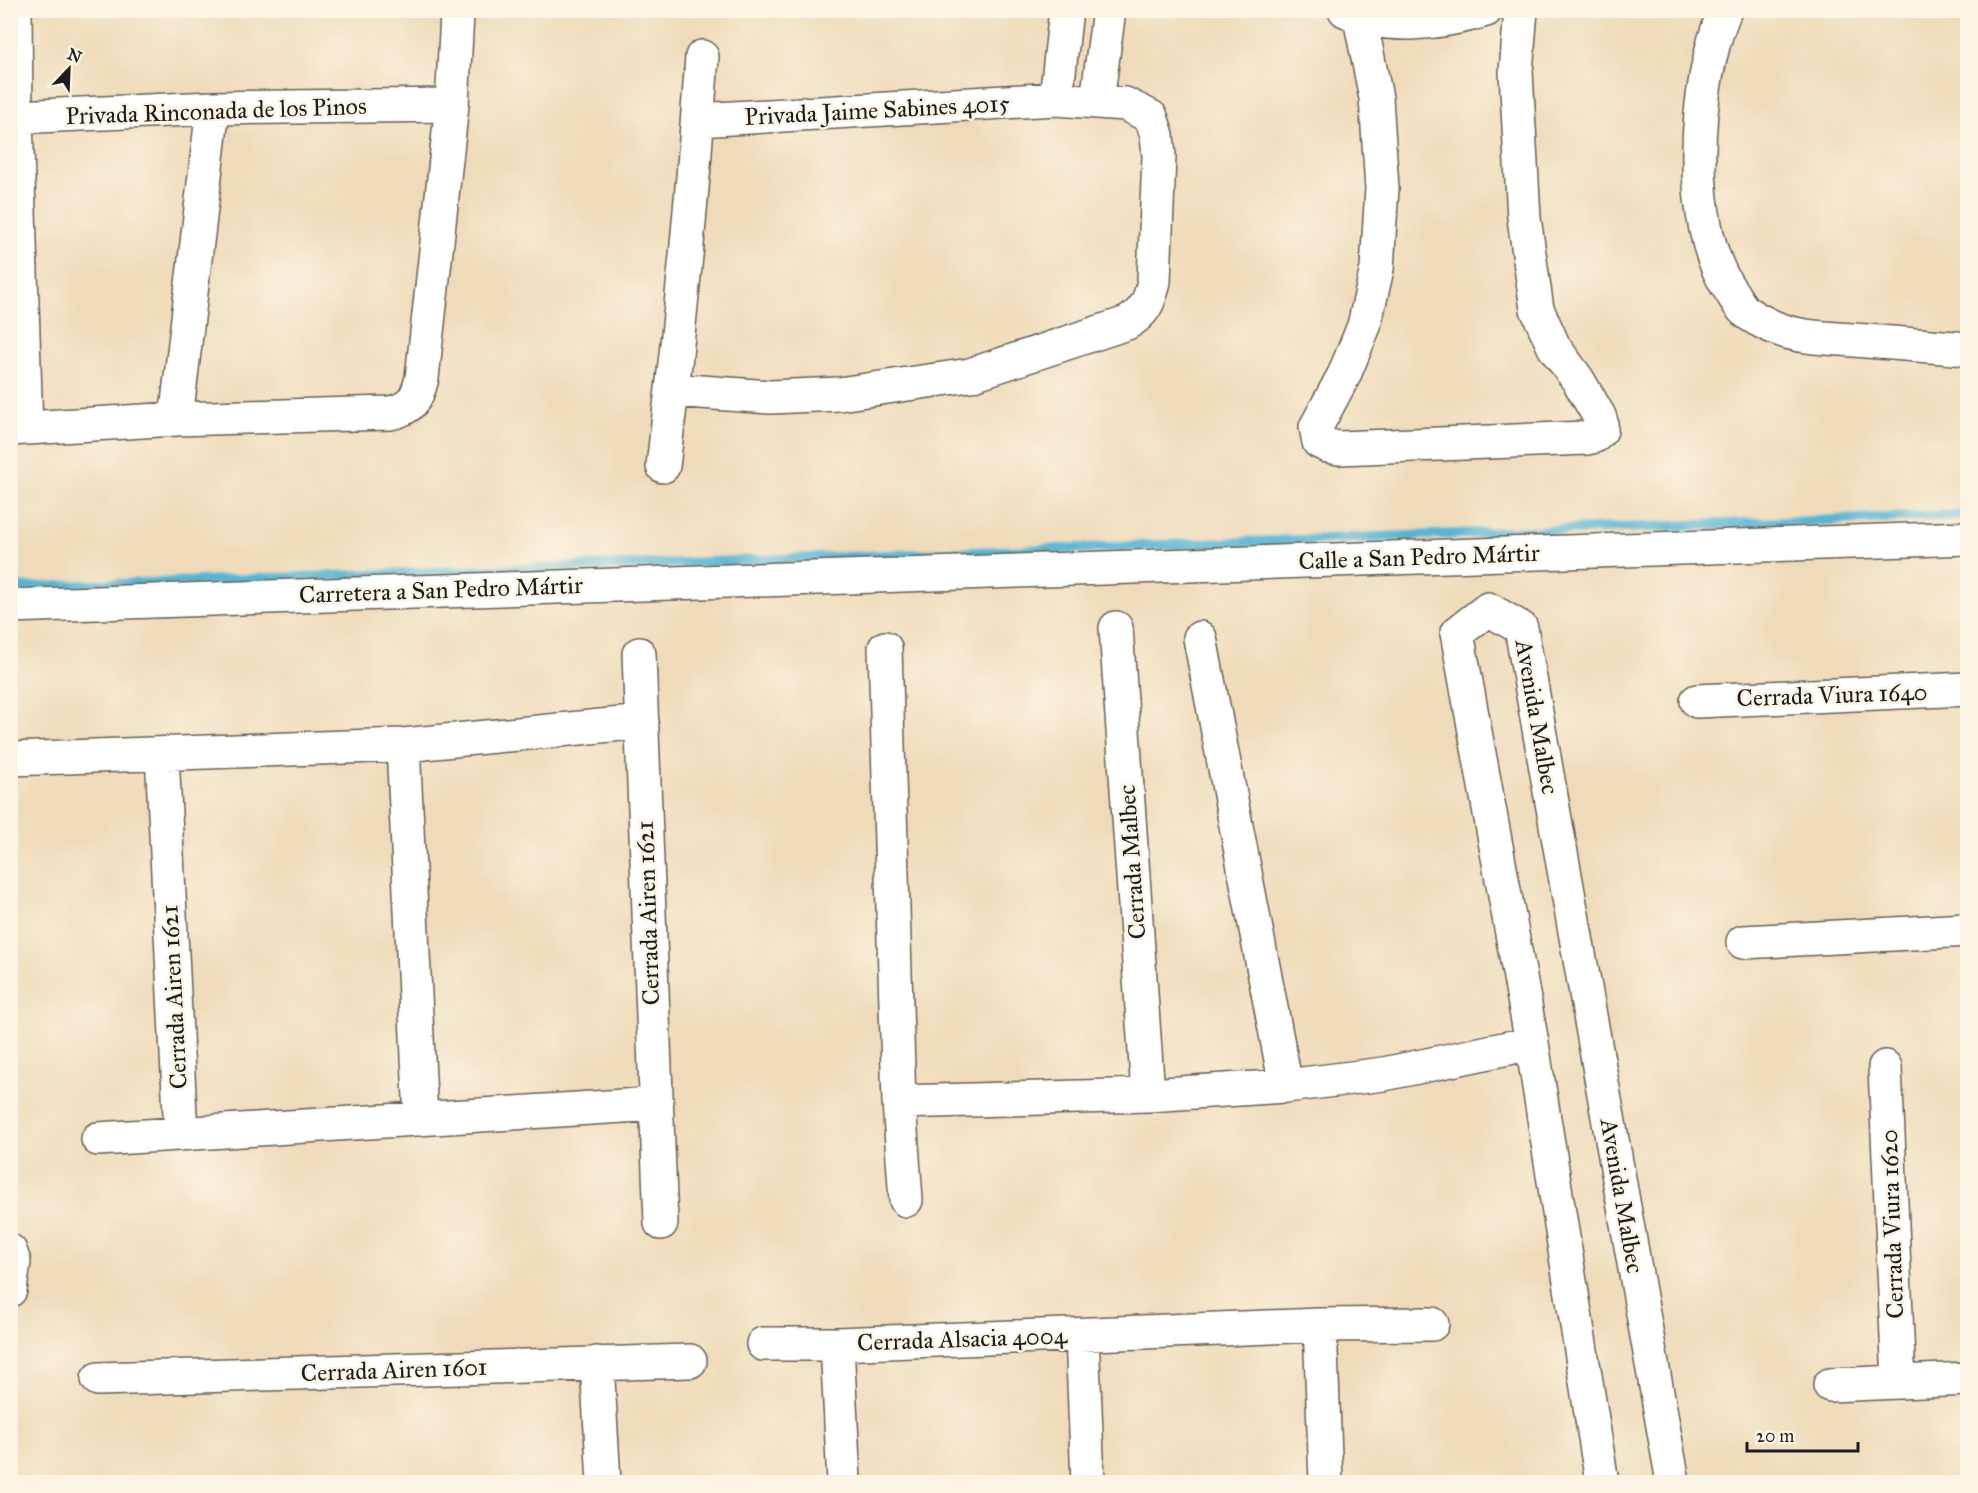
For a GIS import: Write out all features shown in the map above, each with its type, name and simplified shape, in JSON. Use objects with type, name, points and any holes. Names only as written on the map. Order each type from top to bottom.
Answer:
[{"type":"street","points":[[15,10],[18,429],[176,419],[390,413],[402,411],[412,404],[419,393],[422,378],[452,105],[457,15]]},
{"type":"street","points":[[1056,99],[1066,10]]},
{"type":"street","points":[[1097,101],[1109,10]]},
{"type":"street","points":[[1486,10],[1442,19],[1399,23],[1352,14],[1376,98],[1382,177],[1377,269],[1364,326],[1344,375],[1316,427],[1319,442],[1328,446],[1338,448],[1587,438],[1595,436],[1601,430],[1601,422],[1578,380],[1554,347],[1538,309],[1524,218],[1516,72],[1521,10]]},
{"type":"street","points":[[1725,10],[1714,41],[1702,93],[1699,148],[1701,207],[1706,234],[1715,264],[1731,293],[1744,311],[1774,327],[1803,336],[1968,349]]},
{"type":"street","points":[[663,466],[673,390],[702,57]]},
{"type":"street","name":"Privada Jaime Sabines 4015","points":[[673,390],[770,397],[839,394],[969,375],[1136,318],[1145,310],[1154,281],[1159,156],[1157,135],[1151,117],[1125,104],[1056,99],[698,120]]},
{"type":"street","name":"Privada Rinconada de los Pinos","points":[[16,117],[213,108],[452,105]]},
{"type":"street","points":[[176,419],[213,108]]},
{"type":"street","name":"Calle a San Pedro Mártir","points":[[871,575],[1968,538]]},
{"type":"street","name":"Carretera a San Pedro Mártir","points":[[10,606],[871,575]]},
{"type":"street","name":"Avenida Malbec","points":[[1602,1482],[1532,1043],[1457,633],[1488,609],[1521,628],[1673,1482]]},
{"type":"street","name":"Cerrada Malbec","points":[[1116,628],[1148,1095]]},
{"type":"street","points":[[1200,638],[1286,1086]]},
{"type":"street","points":[[885,648],[899,1102],[906,1200]]},
{"type":"street","name":"Cerrada Airen 1621","points":[[639,654],[661,1223]]},
{"type":"street","name":"Cerrada Viura 1640","points":[[1697,701],[1968,689]]},
{"type":"street","points":[[10,759],[403,745],[642,722]]},
{"type":"street","points":[[403,745],[421,1119]]},
{"type":"street","name":"Cerrada Airen 1621","points":[[162,754],[181,1134]]},
{"type":"street","points":[[1743,942],[1968,930]]},
{"type":"street","points":[[899,1102],[1148,1095],[1286,1086],[1384,1074],[1532,1043]]},
{"type":"street","name":"Cerrada Viura 1620","points":[[1886,1067],[1899,1382]]},
{"type":"street","points":[[98,1139],[655,1104]]},
{"type":"street","points":[[10,1251],[14,1262],[10,1290]]},
{"type":"street","name":"Cerrada Alsacia 4004","points":[[844,1482],[837,1344],[1320,1325],[1432,1324]]},
{"type":"street","points":[[1320,1325],[1326,1482]]},
{"type":"street","name":"Cerrada Alsacia 4004","points":[[1082,1335],[1088,1482]]},
{"type":"street","points":[[763,1344],[837,1344]]},
{"type":"street","name":"Cerrada Airen 1601","points":[[98,1379],[690,1361]]},
{"type":"street","points":[[597,1363],[604,1482]]},
{"type":"street","points":[[1830,1385],[1968,1379]]},
{"type":"waterway","points":[[10,588],[1968,515]]}]
